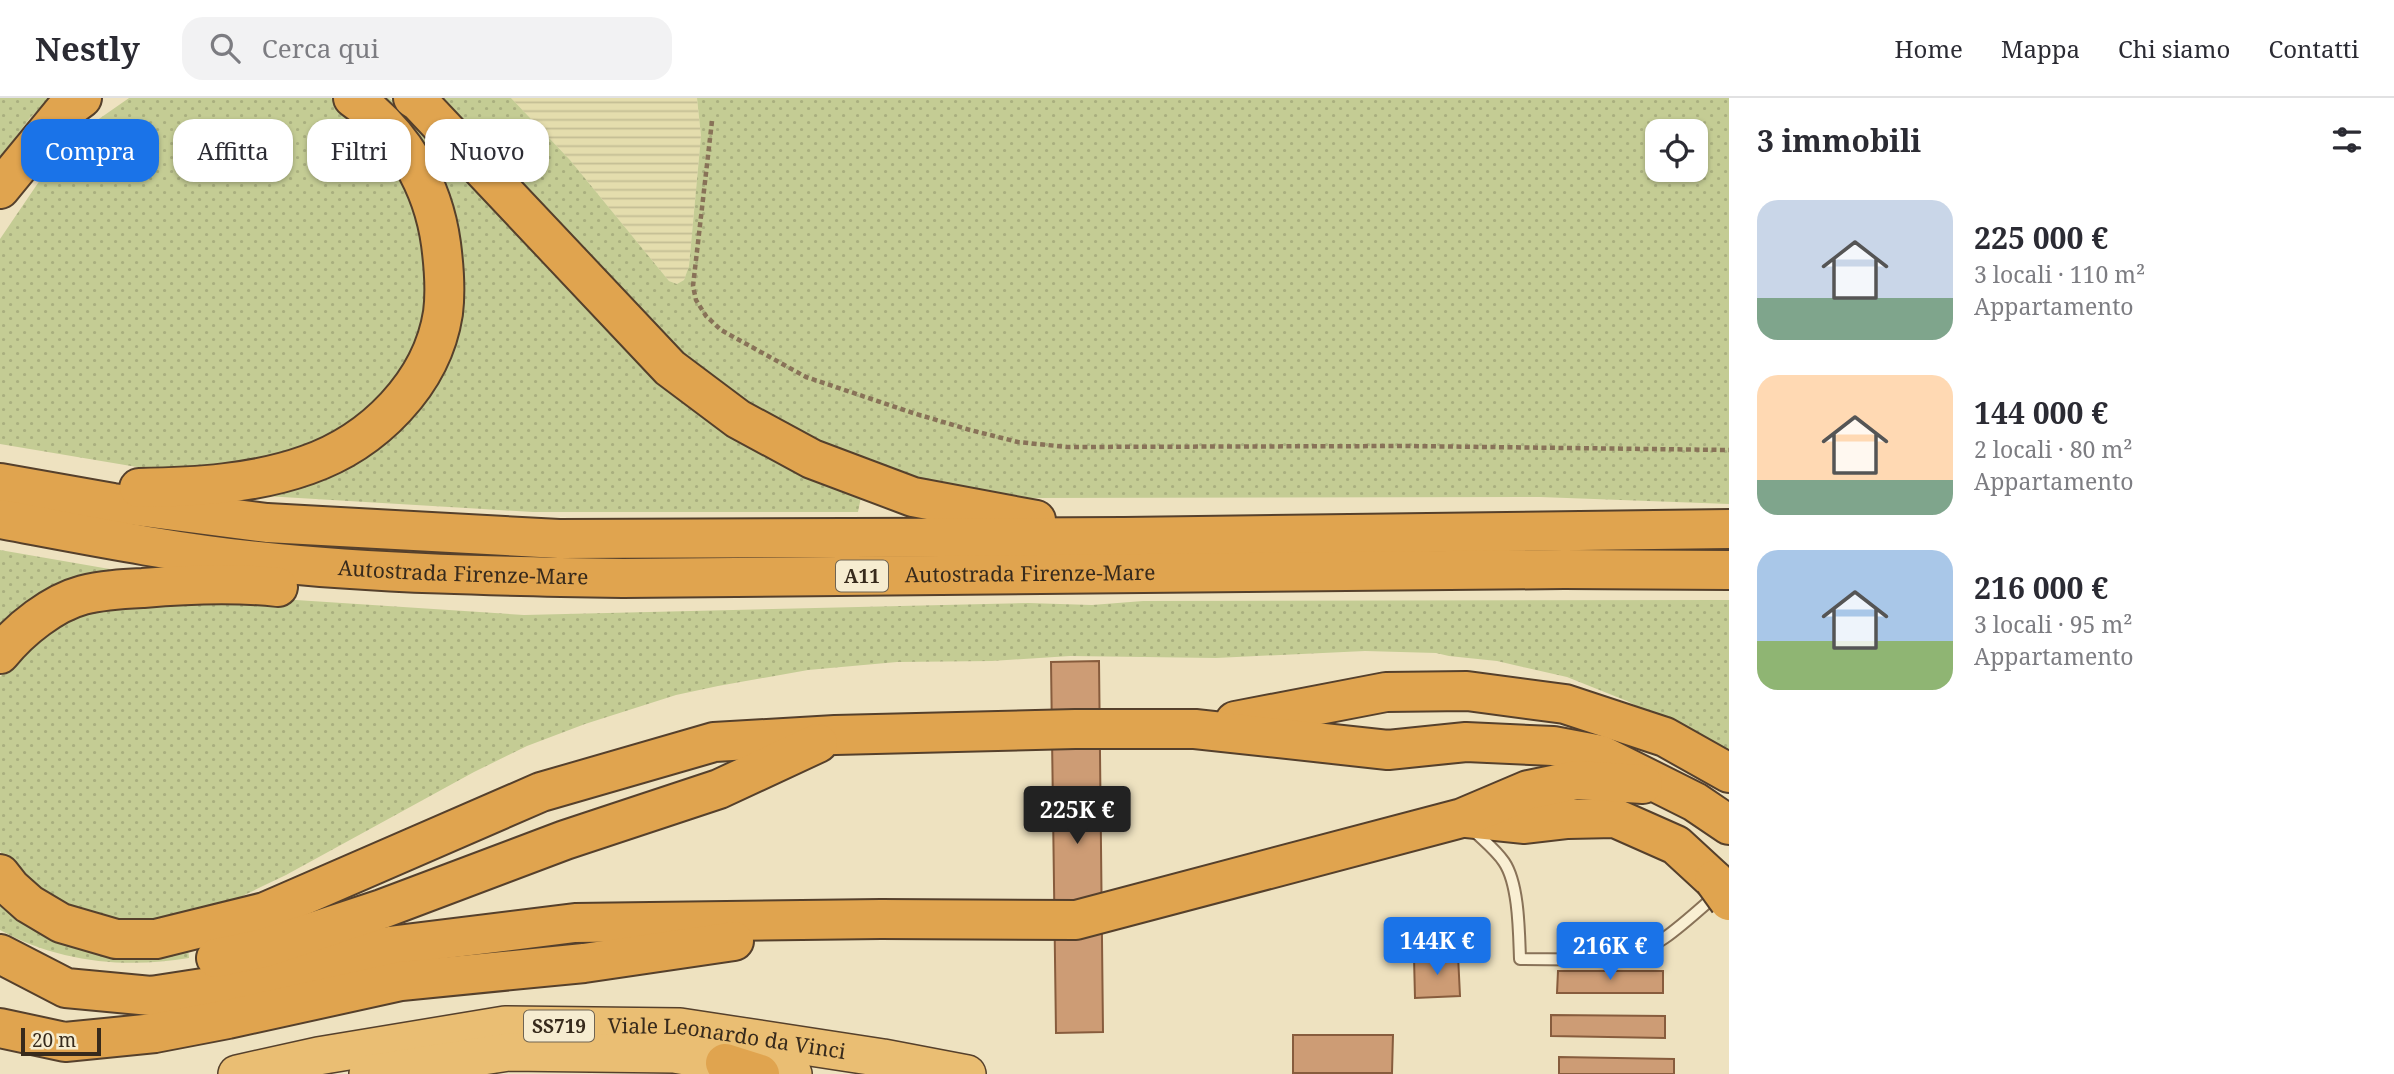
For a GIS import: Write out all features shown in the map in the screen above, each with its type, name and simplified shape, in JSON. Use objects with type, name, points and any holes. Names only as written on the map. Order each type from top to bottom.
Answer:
[{"type":"highway","points":[[0,189],[63,112],[82,98]]},
{"type":"highway","points":[[11,485],[189,486],[253,479],[307,465],[334,453],[383,420],[420,376],[429,356],[442,315],[444,272],[439,232],[429,194],[410,155],[391,130],[353,98]]},
{"type":"highway","points":[[413,98],[670,368],[738,419],[812,459],[913,497],[1124,537]]},
{"type":"highway","name":"Autostrada Firenze-Mare","points":[[11,485],[113,503],[267,523],[559,539],[1124,537],[1729,529]]},
{"type":"highway","name":"Autostrada Firenze-Mare","points":[[0,519],[136,545],[257,561],[370,570],[623,578],[1564,569],[1729,570]]},
{"type":"highway","points":[[0,654],[12,639],[40,616],[82,596],[130,589],[204,584],[301,589],[370,570]]},
{"type":"highway","points":[[1195,729],[1386,692],[1466,691],[1565,704],[1665,737],[1729,773]]},
{"type":"highway","points":[[0,874],[29,904],[61,923],[116,939],[156,939],[265,912],[541,792],[715,742],[835,735],[1195,729],[1388,750],[1466,742],[1553,746],[1601,755],[1717,815],[1729,825]]},
{"type":"highway","points":[[0,954],[71,968],[148,974],[264,948],[383,909],[565,840],[719,789],[835,735]]},
{"type":"highway","points":[[0,954],[66,988],[151,996],[216,986],[389,946],[575,923],[1076,919],[1462,818],[1528,790],[1577,780],[1662,785]]},
{"type":"highway","points":[[1462,818],[1524,824],[1568,818],[1615,818],[1676,845],[1724,889]]},
{"type":"highway","points":[[0,1028],[65,1042],[155,1033],[401,981],[584,963],[881,919]]},
{"type":"highway","name":"Viale Leonardo da Vinci","points":[[237,1074],[318,1056],[505,1025],[680,1027],[883,1058],[967,1074]]},
{"type":"highway","name":"Viale Leonardo da Vinci","points":[[368,1074],[508,1052],[674,1054],[743,1069],[793,1074]]},
{"type":"lane","points":[[1462,818],[1504,862],[1511,879],[1519,930],[1520,960],[1620,960],[1632,957],[1666,936],[1724,889]]},
{"type":"path","points":[[712,121],[693,286],[696,300],[706,316],[721,330],[744,344],[806,377],[854,394],[1018,442],[1068,447],[1408,446],[1729,450]]},
{"type":"shaded area","points":[[511,98],[697,98],[701,136],[689,266],[684,280],[677,284],[669,281],[549,138],[549,119],[531,119]]},
{"type":"green space","points":[[0,98],[50,98],[29,119],[21,119],[21,130],[0,157]]},
{"type":"green space","points":[[129,98],[331,98],[360,119],[307,119],[307,182],[404,182],[423,211],[427,313],[405,372],[340,435],[255,464],[173,470],[137,467],[0,444],[0,239],[39,182],[159,182],[159,119],[99,119]]},
{"type":"green space","points":[[373,98],[389,98],[424,125],[425,182],[477,182],[578,292],[861,497],[858,512],[533,512],[265,496],[315,476],[455,316],[405,182],[411,182],[411,119],[381,119]]},
{"type":"green space","points":[[430,98],[511,98],[531,119],[450,119]]},
{"type":"green space","points":[[697,98],[1729,98],[1729,504],[1540,497],[1030,498],[966,492],[869,470],[697,375],[511,182],[549,182],[549,138],[669,281],[677,284],[684,280],[689,266],[701,136]]},
{"type":"green space","points":[[0,550],[121,571],[0,635]]},
{"type":"green space","points":[[250,597],[524,615],[1028,603],[1092,605],[1143,601],[1729,600],[1729,755],[1627,701],[1567,677],[1497,661],[1436,653],[1365,651],[1216,658],[1070,656],[992,661],[897,662],[808,670],[676,695],[527,746],[286,875],[211,911],[153,927],[74,915],[15,872],[0,851],[0,677],[26,644],[92,608]]},
{"type":"green space","points":[[0,892],[188,948],[189,958],[141,963],[92,960],[68,956],[22,941],[0,930]]},
{"type":"building","points":[[1099,661],[1103,1032],[1056,1033],[1051,662]]},
{"type":"building","points":[[1458,955],[1460,996],[1415,998],[1414,957]]},
{"type":"building","points":[[1558,971],[1663,971],[1663,993],[1557,993]]},
{"type":"building","points":[[1551,1015],[1665,1016],[1665,1038],[1551,1036]]},
{"type":"building","points":[[1293,1035],[1393,1035],[1392,1073],[1293,1073]]},
{"type":"building","points":[[1559,1057],[1674,1059],[1674,1074],[1559,1074]]}]
